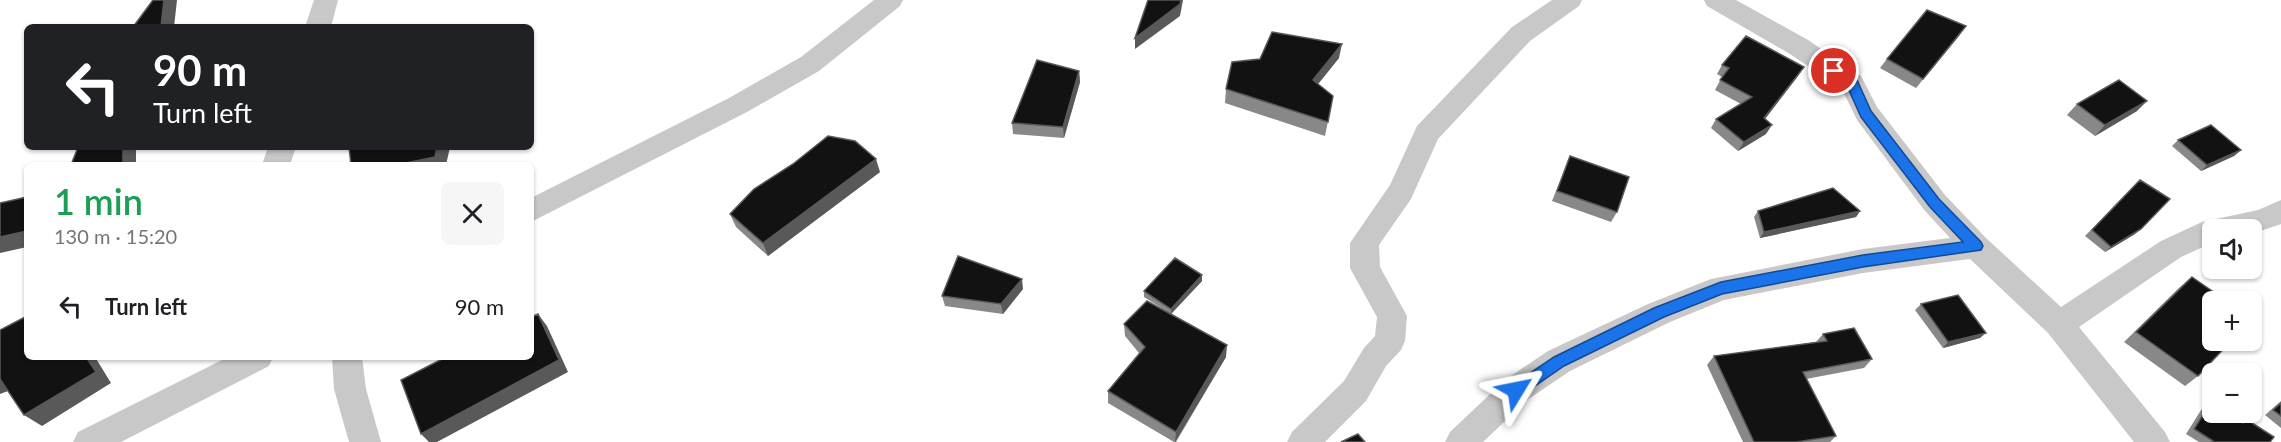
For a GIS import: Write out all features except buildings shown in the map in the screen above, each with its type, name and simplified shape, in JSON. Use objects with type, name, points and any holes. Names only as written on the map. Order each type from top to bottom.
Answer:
[{"type":"street","points":[[319,24],[326,0]]},
{"type":"street","points":[[534,209],[738,105],[810,64],[891,0]]},
{"type":"street","points":[[1303,442],[1355,391],[1375,357],[1390,341],[1392,316],[1365,268],[1364,243],[1401,191],[1427,133],[1521,34],[1570,0]]},
{"type":"street","points":[[1716,0],[1799,47],[1852,83],[1866,113],[1935,203],[1976,246],[2059,324],[2154,442]]},
{"type":"street","points":[[2262,219],[2281,211]]},
{"type":"street","points":[[2059,324],[2171,249],[2202,235]]},
{"type":"street","points":[[1461,442],[1516,390],[1559,361],[1659,313],[1721,288],[1863,261],[1976,246]]},
{"type":"street","points":[[90,442],[247,360]]},
{"type":"street","points":[[347,360],[350,389],[365,442]]},
{"type":"route","points":[[1516,390],[1559,361],[1659,313],[1721,288],[1863,261],[1976,246],[1935,203],[1866,113],[1852,83],[1834,71]]}]
